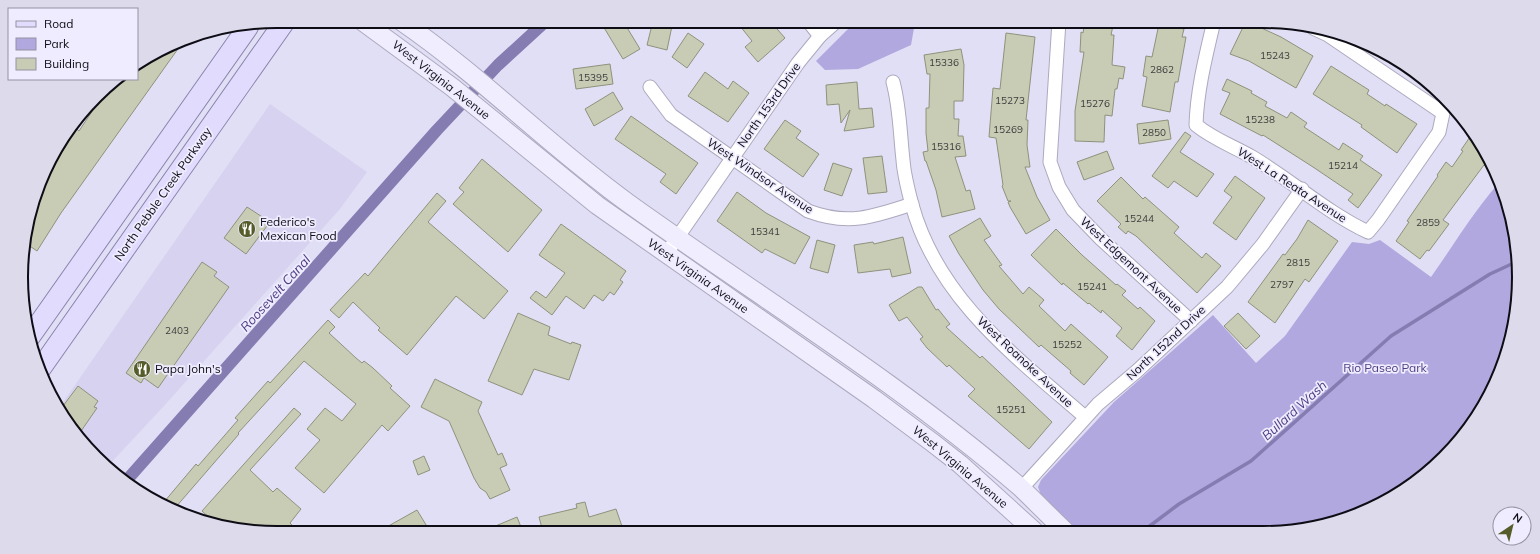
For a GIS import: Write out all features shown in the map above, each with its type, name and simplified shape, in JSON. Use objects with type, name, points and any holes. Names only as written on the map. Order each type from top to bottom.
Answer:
[{"type":"main road","name":"North Pebble Creek Parkway","points":[[44,364],[281,28]]},
{"type":"main road","name":"West Virginia Avenue","points":[[372,28],[452,87],[579,191],[933,442],[960,464],[1028,526]]},
{"type":"main road","name":"West Virginia Avenue","points":[[410,28],[466,70],[589,174],[677,238],[888,382],[959,436],[1022,489],[1060,526]]},
{"type":"main road","points":[[34,331],[246,30]]},
{"type":"street","points":[[814,28],[820,36]]},
{"type":"street","name":"North 153rd Drive","points":[[666,254],[798,63],[820,36],[829,28]]},
{"type":"street","name":"West Edgemont Avenue","points":[[1059,28],[1050,162],[1059,188],[1073,210],[1101,239],[1191,321]]},
{"type":"street","name":"West La Reata Avenue","points":[[1213,28],[1197,103],[1196,125],[1208,135],[1251,156],[1349,222],[1368,232],[1378,220],[1439,132],[1443,113],[1332,37]]},
{"type":"street","name":"West Roanoke Avenue","points":[[893,82],[898,100],[903,162],[912,204],[921,231],[937,264],[960,299],[992,335],[1085,417]]},
{"type":"street","name":"West Windsor Avenue","points":[[650,87],[671,115],[808,211],[824,217],[839,219],[870,218],[912,204]]},
{"type":"street","name":"North 152nd Drive","points":[[1022,489],[1085,417],[1227,287],[1263,244],[1302,190]]},
{"type":"shaded area","points":[[270,104],[367,172],[340,209],[164,406],[111,462],[79,429],[62,404]]},
{"type":"green space","points":[[850,28],[914,28],[911,45],[858,69],[825,70],[816,61]]},
{"type":"green space","name":"Rio Paseo Park","points":[[1495,187],[1504,213],[1510,244],[1512,277],[1510,310],[1504,341],[1493,372],[1479,402],[1461,429],[1439,453],[1415,475],[1388,493],[1358,507],[1327,518],[1296,524],[1263,526],[1070,526],[1042,498],[1038,487],[1041,480],[1114,402],[1213,315],[1256,363],[1285,336],[1352,242],[1369,244],[1380,240],[1431,277]]},
{"type":"building","points":[[604,28],[627,28],[640,49],[623,59]]},
{"type":"building","points":[[651,28],[672,28],[667,50],[647,45]]},
{"type":"building","points":[[742,28],[776,28],[785,38],[758,62],[745,47],[752,41]]},
{"type":"building","points":[[1084,28],[1112,28],[1111,35],[1114,35],[1112,65],[1125,67],[1123,79],[1119,78],[1117,89],[1115,89],[1112,116],[1105,115],[1104,142],[1075,141],[1075,111],[1084,52],[1080,52],[1081,32],[1083,33]]},
{"type":"building","points":[[1158,28],[1184,29],[1182,37],[1186,37],[1178,82],[1175,82],[1170,112],[1142,106],[1147,77],[1143,76],[1146,56],[1152,57]]},
{"type":"building","points":[[1243,28],[1261,28],[1281,37],[1313,56],[1296,88],[1249,61],[1230,54]]},
{"type":"building","points":[[688,33],[704,44],[687,68],[672,57]]},
{"type":"building","points":[[1006,33],[1035,37],[1026,120],[1028,120],[1027,145],[1030,167],[1025,167],[1037,197],[1050,220],[1026,234],[1010,207],[1008,202],[1011,201],[1008,201],[1002,186],[996,138],[989,137],[993,88],[1000,89]]},
{"type":"building","points":[[178,49],[61,213],[37,251],[30,246],[30,244],[36,213],[41,197],[60,155],[77,129],[79,131],[94,109],[124,80],[138,80],[138,71],[152,61]]},
{"type":"building","points":[[961,49],[964,65],[963,101],[954,101],[954,119],[959,119],[958,136],[963,136],[966,156],[955,157],[966,191],[970,190],[975,209],[942,217],[936,190],[923,152],[928,151],[926,108],[929,108],[930,74],[927,74],[924,55]]},
{"type":"building","points":[[610,64],[613,84],[576,89],[573,69]]},
{"type":"building","points":[[1331,66],[1369,90],[1367,94],[1385,106],[1386,104],[1417,124],[1397,153],[1361,127],[1362,125],[1313,94]]},
{"type":"building","points":[[705,72],[728,89],[733,81],[749,93],[728,122],[688,96]]},
{"type":"building","points":[[1227,79],[1252,91],[1251,93],[1267,102],[1265,106],[1287,118],[1291,112],[1307,123],[1304,127],[1339,150],[1343,143],[1363,156],[1360,160],[1382,175],[1358,208],[1348,200],[1353,194],[1263,135],[1262,136],[1220,114],[1230,93],[1222,90]]},
{"type":"building","points":[[857,82],[859,109],[872,108],[874,127],[844,131],[850,110],[841,123],[839,104],[827,105],[826,85]]},
{"type":"building","points":[[613,92],[623,109],[594,126],[585,109]]},
{"type":"building","points":[[631,116],[698,163],[676,194],[660,182],[666,174],[615,139]]},
{"type":"building","points":[[785,120],[801,131],[796,138],[819,154],[803,177],[764,149]]},
{"type":"building","points":[[1168,120],[1171,139],[1139,144],[1137,124]]},
{"type":"building","points":[[1185,132],[1191,136],[1180,152],[1214,174],[1197,197],[1174,181],[1168,188],[1152,176]]},
{"type":"building","points":[[1469,138],[1486,166],[1484,165],[1443,220],[1449,224],[1429,251],[1427,250],[1420,259],[1396,241],[1409,222],[1407,221],[1446,162],[1452,167],[1463,151],[1461,150]]},
{"type":"building","points":[[1107,151],[1114,169],[1084,180],[1077,162]]},
{"type":"building","points":[[882,156],[887,192],[868,194],[863,158]]},
{"type":"building","points":[[482,159],[542,210],[508,252],[453,204],[464,192],[459,188]]},
{"type":"building","points":[[833,163],[852,169],[842,196],[824,190]]},
{"type":"building","points":[[1235,176],[1265,198],[1236,240],[1213,223],[1232,197],[1224,191]]},
{"type":"building","points":[[1121,177],[1143,199],[1145,197],[1179,227],[1174,233],[1202,258],[1206,253],[1221,266],[1197,293],[1136,236],[1128,231],[1126,234],[1118,227],[1121,224],[1097,201]]},
{"type":"building","points":[[737,192],[766,213],[810,237],[795,264],[765,249],[762,253],[717,221]]},
{"type":"building","points":[[437,193],[446,201],[428,222],[508,291],[484,319],[456,296],[407,355],[378,330],[380,328],[353,302],[339,318],[330,310],[365,273],[368,276]]},
{"type":"building","name":"Federico's Mexican Food","points":[[247,207],[270,222],[246,254],[224,238]]},
{"type":"building","points":[[980,218],[991,236],[984,240],[1002,265],[999,266],[1023,294],[1029,287],[1044,300],[1039,306],[1065,331],[1071,324],[1108,357],[1084,385],[1070,373],[1071,371],[1041,345],[1039,347],[999,309],[983,290],[959,254],[949,236]]},
{"type":"building","points":[[1308,220],[1338,241],[1309,282],[1305,279],[1275,323],[1248,302],[1283,254],[1285,255],[1297,239]]},
{"type":"building","points":[[561,224],[626,271],[620,280],[623,282],[614,295],[610,292],[603,301],[594,295],[584,309],[566,296],[552,315],[530,298],[536,291],[546,298],[565,273],[539,255]]},
{"type":"building","points":[[1056,229],[1082,255],[1116,285],[1117,284],[1126,291],[1122,295],[1138,309],[1140,307],[1155,321],[1132,350],[1116,336],[1122,328],[1102,310],[1101,313],[1063,283],[1062,285],[1031,255]]},
{"type":"building","points":[[903,237],[911,273],[892,277],[890,269],[858,273],[854,245],[873,242],[874,244]]},
{"type":"building","points":[[817,240],[835,245],[828,273],[810,268]]},
{"type":"building","points":[[202,262],[217,272],[214,276],[229,287],[158,388],[144,378],[141,383],[126,373]]},
{"type":"building","points":[[918,287],[922,287],[936,310],[938,309],[950,324],[946,327],[980,358],[982,356],[1052,422],[1029,449],[968,396],[975,389],[949,365],[947,367],[927,348],[920,339],[923,337],[907,317],[899,321],[889,305]]},
{"type":"building","points":[[518,313],[550,327],[548,335],[571,344],[572,342],[581,345],[569,380],[534,369],[522,395],[488,381]]},
{"type":"building","points":[[1238,313],[1260,336],[1246,349],[1224,326]]},
{"type":"building","points":[[328,320],[335,327],[329,333],[362,363],[364,361],[373,368],[392,386],[390,388],[410,406],[388,431],[382,425],[324,493],[295,468],[320,440],[307,429],[325,408],[342,421],[356,404],[304,361],[238,433],[239,434],[178,505],[166,500],[196,464],[198,466],[238,420],[235,418],[268,381],[270,383]]},
{"type":"building","points":[[435,379],[482,402],[478,411],[498,455],[502,453],[507,465],[500,468],[510,490],[490,499],[486,492],[480,488],[474,478],[449,421],[421,407]]},
{"type":"building","points":[[78,386],[98,401],[94,407],[97,408],[81,431],[63,405]]},
{"type":"building","points":[[294,408],[301,414],[250,470],[273,492],[277,488],[301,509],[290,523],[293,526],[244,524],[213,518],[208,516],[202,511]]},
{"type":"building","points":[[424,456],[430,470],[418,475],[413,461]]},
{"type":"building","points":[[585,502],[589,517],[616,509],[622,526],[541,526],[539,517],[577,508],[576,504]]},
{"type":"building","points":[[417,510],[427,526],[388,526]]},
{"type":"building","points":[[517,517],[521,526],[495,526]]},
{"type":"waterway","name":"Roosevelt Canal","points":[[129,478],[437,130],[498,65],[538,28]]},
{"type":"waterway","name":"Bullard Wash","points":[[1150,526],[1179,504],[1251,461],[1391,336],[1490,274],[1511,264]]},
{"type":"place","name":"Federico's Mexican Food","points":[[247,229]]},
{"type":"place","name":"Papa John's","points":[[142,369]]}]
